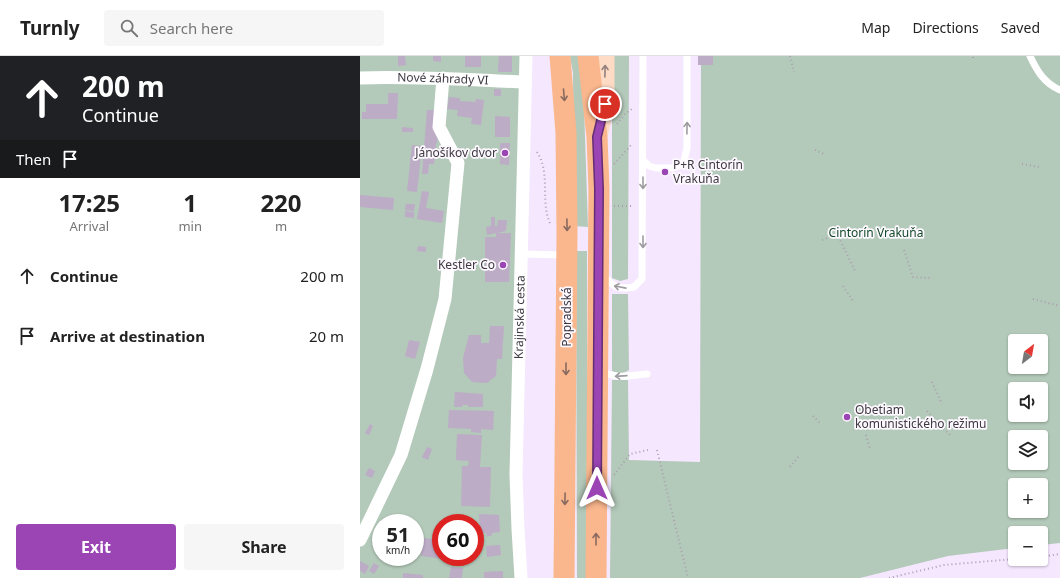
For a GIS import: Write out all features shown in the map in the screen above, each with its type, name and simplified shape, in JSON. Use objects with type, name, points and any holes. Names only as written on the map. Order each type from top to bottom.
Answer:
[{"type":"main road","name":"Popradská","points":[[560,56],[566,133],[567,255],[564,578]]},
{"type":"main road","points":[[588,56],[606,132],[599,189],[596,578]]},
{"type":"street","name":"Krajinská cesta","points":[[521,578],[516,475],[526,56]]},
{"type":"street","points":[[605,56],[606,132]]},
{"type":"street","name":"Nové záhrady VI","points":[[360,78],[443,78],[525,82]]},
{"type":"street","points":[[360,540],[401,455],[427,369],[445,299],[458,163],[439,127],[443,78]]},
{"type":"lane","points":[[598,272],[614,286],[621,289],[634,287],[642,279],[643,56]]},
{"type":"lane","points":[[643,160],[649,166],[666,169],[681,165],[684,161],[687,148],[687,56]]},
{"type":"lane","points":[[1030,56],[1037,71],[1047,82],[1060,90]]},
{"type":"lane","points":[[521,254],[567,255]]},
{"type":"lane","points":[[598,369],[609,376],[616,377],[647,374]]},
{"type":"path","points":[[790,56],[794,72]]},
{"type":"path","points":[[606,132],[632,109]]},
{"type":"path","points":[[524,137],[538,154],[544,168],[546,216],[552,228]]},
{"type":"path","points":[[610,168],[632,144]]},
{"type":"path","points":[[815,150],[824,154]]},
{"type":"path","points":[[1022,164],[1039,167]]},
{"type":"path","points":[[610,207],[632,206]]},
{"type":"path","points":[[822,240],[849,230]]},
{"type":"path","points":[[837,234],[856,273]]},
{"type":"path","points":[[904,250],[913,277],[931,278]]},
{"type":"path","points":[[843,286],[853,301]]},
{"type":"path","points":[[1033,298],[1060,306]]},
{"type":"path","points":[[932,382],[942,404]]},
{"type":"path","points":[[927,411],[950,435]]},
{"type":"path","points":[[812,416],[820,423]]},
{"type":"path","points":[[866,434],[870,449]]},
{"type":"path","points":[[613,476],[630,454],[648,450]]},
{"type":"path","points":[[657,450],[688,578]]},
{"type":"path","points":[[790,467],[799,456]]},
{"type":"path","points":[[1048,556],[1060,554]]},
{"type":"path","points":[[889,578],[944,565],[1008,560]]},
{"type":"green space","points":[[360,56],[520,56],[515,578],[360,578]]},
{"type":"green space","points":[[570,56],[579,56],[583,77],[588,227],[574,226],[573,73]]},
{"type":"green space","points":[[612,56],[629,56],[628,279],[620,281],[612,278]]},
{"type":"green space","name":"Cintorín Vrakuňa","points":[[701,56],[1060,56],[1060,543],[1048,544],[1048,526],[1008,526],[1008,549],[948,556],[860,578],[610,578],[612,380],[628,380],[629,460],[700,462]]},
{"type":"green space","points":[[576,251],[587,251],[587,578],[577,578]]},
{"type":"green space","points":[[612,294],[628,294],[629,370],[621,373],[612,371]]},
{"type":"building","points":[[398,56],[405,56],[406,65],[398,66]]},
{"type":"building","points":[[433,56],[441,56],[441,62],[433,61]]},
{"type":"building","points":[[465,56],[481,56],[481,67],[465,67]]},
{"type":"building","points":[[499,56],[512,56],[512,72],[498,72]]},
{"type":"building","points":[[698,56],[713,56],[713,65],[698,65]]},
{"type":"building","points":[[494,89],[501,89],[501,96],[494,96]]},
{"type":"building","points":[[388,93],[398,93],[397,119],[362,119],[362,112],[366,112],[366,104],[388,104]]},
{"type":"building","points":[[449,97],[460,98],[460,101],[475,102],[476,99],[484,100],[481,125],[471,124],[472,118],[457,116],[458,110],[447,109]]},
{"type":"building","points":[[427,110],[436,110],[438,135],[434,164],[429,164],[428,174],[422,174]]},
{"type":"building","points":[[495,116],[510,117],[510,137],[495,137]]},
{"type":"building","points":[[402,127],[413,128],[413,132],[402,132]]},
{"type":"building","points":[[500,143],[510,143],[509,165],[500,164]]},
{"type":"building","points":[[412,145],[422,146],[417,192],[407,191]]},
{"type":"building","points":[[422,191],[429,192],[426,208],[444,211],[442,223],[417,219]]},
{"type":"building","points":[[360,195],[394,198],[393,210],[360,207]]},
{"type":"building","points":[[406,204],[415,204],[414,211],[405,210]]},
{"type":"building","points":[[405,211],[414,212],[414,218],[405,217]]},
{"type":"building","points":[[491,217],[495,217],[495,226],[497,226],[498,220],[507,220],[506,231],[487,235],[486,227],[491,226]]},
{"type":"building","points":[[496,233],[511,233],[509,282],[485,282],[485,237],[496,237]]},
{"type":"building","points":[[418,246],[426,247],[426,252],[417,251]]},
{"type":"building","points":[[490,326],[504,326],[502,359],[497,359],[496,376],[487,383],[472,382],[464,373],[463,358],[469,335],[481,335],[481,343],[489,343]]},
{"type":"building","points":[[409,340],[420,342],[415,359],[405,356]]},
{"type":"building","points":[[455,392],[483,394],[483,407],[468,407],[468,405],[463,405],[462,407],[454,407]]},
{"type":"building","points":[[449,410],[494,411],[493,430],[481,429],[481,433],[471,432],[471,429],[448,428]]},
{"type":"building","points":[[370,424],[373,426],[369,435],[365,433]]},
{"type":"building","points":[[457,434],[482,435],[480,467],[491,467],[490,507],[461,506],[462,466],[468,466],[469,461],[456,460]]},
{"type":"building","points":[[427,447],[432,449],[428,460],[422,457]]},
{"type":"building","points":[[369,468],[375,471],[372,478],[365,475]]},
{"type":"building","points":[[484,514],[499,515],[500,532],[492,533],[492,535],[487,537],[486,533],[484,533]]},
{"type":"building","points":[[424,538],[432,539],[432,557],[424,556]]},
{"type":"building","points":[[500,545],[501,555],[487,557],[486,546]]},
{"type":"building","points":[[360,561],[369,566],[365,574],[360,571]]},
{"type":"building","points":[[372,566],[379,566],[374,574],[369,571]]},
{"type":"building","points":[[451,567],[463,568],[462,578],[449,578]]},
{"type":"building","points":[[503,571],[503,578],[484,578],[484,572]]},
{"type":"building","points":[[403,573],[423,575],[423,578],[403,578]]},
{"type":"place","name":"Jánošíkov dvor","points":[[505,153]]},
{"type":"place","name":"P+R Cintorín Vrakuňa","points":[[665,172]]},
{"type":"place","name":"Kestler Co","points":[[503,265]]},
{"type":"place","name":"Obetiam komunistického režimu","points":[[847,417]]},
{"type":"route","points":[[597,488],[599,189],[597,137],[605,104]]}]
